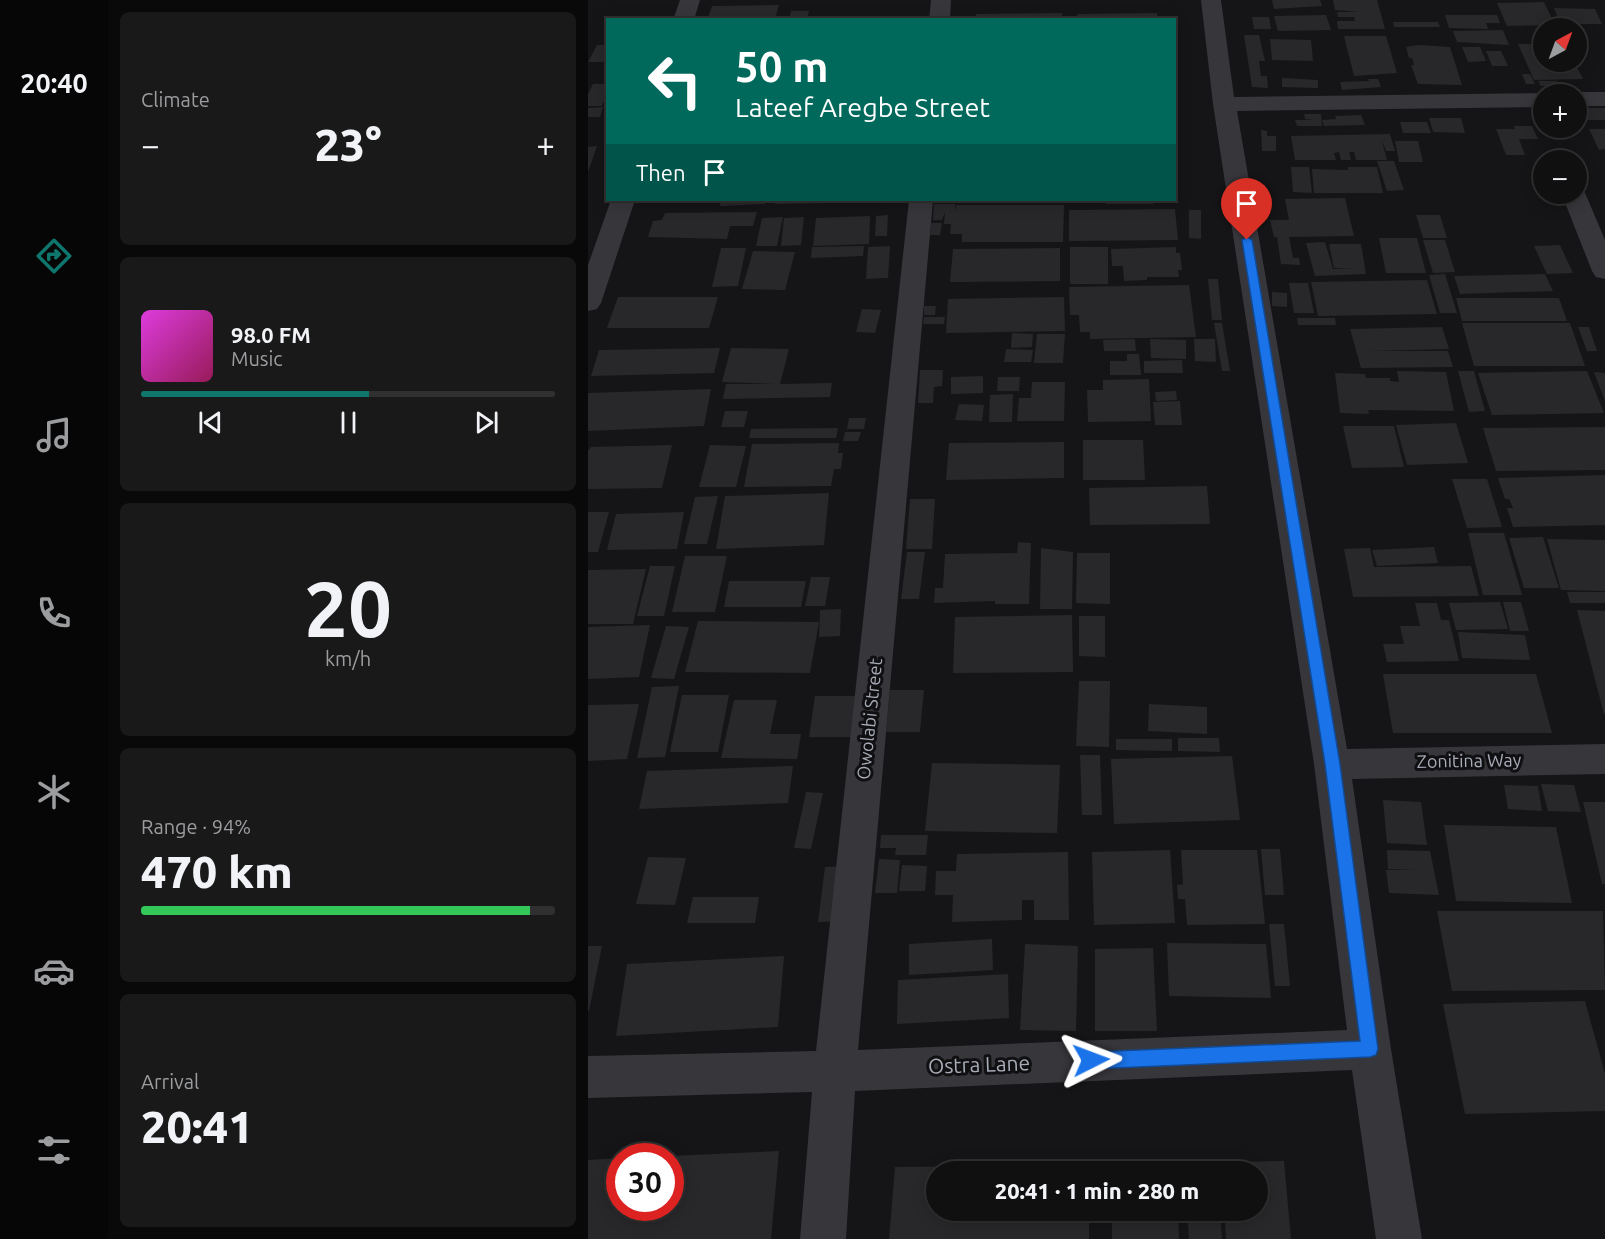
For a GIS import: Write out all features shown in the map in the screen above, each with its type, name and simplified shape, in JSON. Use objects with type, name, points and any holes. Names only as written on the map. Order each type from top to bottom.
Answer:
[{"type":"street","points":[[685,18],[690,0]]},
{"type":"street","points":[[939,18],[941,0]]},
{"type":"street","points":[[1211,0],[1224,104],[1332,764],[1370,1049],[1399,1239]]},
{"type":"street","points":[[1587,99],[1605,99]]},
{"type":"street","points":[[1224,104],[1533,100]]},
{"type":"street","points":[[588,303],[623,201]]},
{"type":"street","name":"Owolabi Street","points":[[823,1239],[835,1071],[921,201]]},
{"type":"street","points":[[1578,204],[1605,271]]},
{"type":"street","name":"Zonitina Way","points":[[1332,764],[1605,759]]},
{"type":"street","name":"Ostra Lane","points":[[588,1077],[835,1071],[1370,1049]]},
{"type":"building","points":[[1272,0],[1320,0],[1322,6],[1274,9]]},
{"type":"building","points":[[1333,0],[1377,0],[1385,29],[1338,29],[1337,21],[1355,21],[1354,17],[1338,17],[1337,12],[1359,12],[1335,10]]},
{"type":"building","points":[[1544,2],[1552,18],[1533,18],[1533,25],[1507,26],[1497,3]]},
{"type":"building","points":[[779,5],[776,16],[708,18],[712,6]]},
{"type":"building","points":[[1554,8],[1595,9],[1602,24],[1587,24],[1587,18],[1558,18]]},
{"type":"building","points":[[791,11],[809,11],[807,18],[789,18]]},
{"type":"building","points":[[1062,13],[1062,18],[976,18],[976,14]]},
{"type":"building","points":[[1157,13],[1158,18],[1078,18],[1077,14]]},
{"type":"building","points":[[1326,15],[1331,30],[1278,31],[1274,16]]},
{"type":"building","points":[[1445,15],[1497,15],[1500,23],[1486,23],[1488,29],[1449,28]]},
{"type":"building","points":[[1252,17],[1269,17],[1271,29],[1254,29]]},
{"type":"building","points":[[1393,22],[1438,22],[1440,27],[1394,27]]},
{"type":"building","points":[[1503,30],[1509,45],[1457,42],[1453,31]]},
{"type":"building","points":[[1244,35],[1259,35],[1265,61],[1259,61],[1261,76],[1267,76],[1268,88],[1252,87]]},
{"type":"building","points":[[1344,36],[1386,36],[1397,73],[1354,76]]},
{"type":"building","points":[[1270,39],[1311,40],[1313,61],[1272,60]]},
{"type":"building","points":[[1518,44],[1533,44],[1533,72],[1579,72],[1583,79],[1534,80]]},
{"type":"building","points":[[597,45],[606,45],[606,62],[588,62]]},
{"type":"building","points":[[1418,45],[1450,47],[1462,85],[1418,84],[1411,65],[1414,65],[1412,58],[1409,58],[1406,47]]},
{"type":"building","points":[[1462,47],[1480,47],[1486,61],[1468,62]]},
{"type":"building","points":[[1486,51],[1501,51],[1508,66],[1492,66]]},
{"type":"building","points":[[1522,74],[1530,74],[1535,84],[1526,84]]},
{"type":"building","points":[[1282,78],[1318,80],[1318,88],[1282,87]]},
{"type":"building","points":[[1368,79],[1378,79],[1381,87],[1342,90],[1340,82],[1369,81]]},
{"type":"building","points":[[1538,81],[1557,81],[1558,84],[1540,84]]},
{"type":"building","points":[[593,84],[606,84],[606,102],[603,102],[602,106],[588,106],[588,94]]},
{"type":"building","points":[[603,107],[600,117],[588,117],[588,108]]},
{"type":"building","points":[[1587,108],[1605,108],[1605,120],[1588,120]]},
{"type":"building","points":[[1304,114],[1321,114],[1322,126],[1297,126],[1295,120],[1315,120],[1305,119]]},
{"type":"building","points":[[1361,115],[1365,125],[1324,126],[1322,120],[1336,119],[1335,116]]},
{"type":"building","points":[[1429,118],[1461,118],[1465,133],[1433,132]]},
{"type":"building","points":[[1400,122],[1427,122],[1431,133],[1403,133]]},
{"type":"building","points":[[1514,126],[1532,126],[1533,138],[1538,139],[1519,139],[1525,155],[1506,155],[1496,129],[1515,129]]},
{"type":"building","points":[[1589,129],[1605,129],[1605,149],[1599,150]]},
{"type":"building","points":[[1261,130],[1267,131],[1267,136],[1276,136],[1276,151],[1262,151]]},
{"type":"building","points":[[1390,134],[1395,151],[1386,151],[1381,138],[1387,160],[1356,160],[1354,152],[1349,152],[1351,160],[1341,160],[1339,152],[1334,153],[1336,160],[1295,160],[1291,136]]},
{"type":"building","points":[[1395,141],[1418,141],[1423,162],[1399,162]]},
{"type":"building","points":[[597,146],[588,172],[588,147]]},
{"type":"building","points":[[1377,161],[1394,161],[1404,190],[1387,191]]},
{"type":"building","points":[[1291,167],[1309,167],[1312,193],[1293,192]]},
{"type":"building","points":[[1348,167],[1377,167],[1383,193],[1314,193],[1312,169],[1348,170]]},
{"type":"building","points":[[1345,198],[1354,236],[1289,237],[1293,258],[1299,258],[1300,265],[1281,264],[1277,237],[1274,237],[1270,220],[1289,220],[1285,199]]},
{"type":"building","points":[[721,201],[766,201],[765,204],[720,206]]},
{"type":"building","points":[[776,201],[883,201],[883,202],[775,204]]},
{"type":"building","points":[[954,201],[1019,201],[953,203]]},
{"type":"building","points":[[1106,201],[1153,201],[1153,204],[1106,204]]},
{"type":"building","points":[[934,204],[955,204],[955,213],[956,205],[1064,205],[1063,242],[962,242],[962,234],[950,234],[951,224],[944,224],[945,212],[942,220],[933,220]]},
{"type":"building","points":[[1175,209],[1178,240],[1069,241],[1069,210]]},
{"type":"building","points":[[1189,210],[1201,210],[1201,239],[1189,238]]},
{"type":"building","points":[[757,212],[753,226],[730,226],[727,239],[648,237],[653,221],[662,220],[665,213]]},
{"type":"building","points":[[888,215],[887,236],[875,236],[876,216]]},
{"type":"building","points":[[1416,215],[1440,215],[1447,238],[1423,238]]},
{"type":"building","points":[[870,216],[869,244],[813,246],[816,218]]},
{"type":"building","points":[[783,217],[777,246],[756,246],[762,218]]},
{"type":"building","points":[[804,217],[801,245],[781,246],[784,218]]},
{"type":"building","points":[[931,223],[942,223],[940,235],[930,235]]},
{"type":"building","points":[[1379,238],[1417,238],[1426,273],[1386,273]]},
{"type":"building","points":[[1423,240],[1445,240],[1455,272],[1433,273]]},
{"type":"building","points":[[1325,242],[1333,269],[1354,268],[1334,268],[1329,244],[1361,244],[1366,274],[1315,276],[1306,243]]},
{"type":"building","points":[[1560,245],[1573,273],[1547,274],[1534,246]]},
{"type":"building","points":[[864,246],[863,256],[811,258],[812,247]]},
{"type":"building","points":[[890,246],[888,278],[866,279],[868,247]]},
{"type":"building","points":[[1070,247],[1108,247],[1108,284],[1070,284]]},
{"type":"building","points":[[1176,247],[1176,253],[1180,253],[1182,270],[1178,270],[1179,277],[1147,277],[1147,280],[1124,281],[1123,266],[1112,266],[1111,249]]},
{"type":"building","points":[[721,248],[746,248],[738,286],[712,287]]},
{"type":"building","points":[[1060,248],[1060,281],[950,282],[953,249]]},
{"type":"building","points":[[753,251],[795,252],[785,290],[742,289]]},
{"type":"building","points":[[1445,274],[1457,313],[1440,313],[1429,275]]},
{"type":"building","points":[[1545,274],[1553,291],[1460,294],[1454,276]]},
{"type":"building","points":[[1208,279],[1218,279],[1222,320],[1212,320]]},
{"type":"building","points":[[1427,280],[1437,314],[1318,316],[1311,282]]},
{"type":"building","points":[[1289,283],[1308,283],[1314,313],[1294,313]]},
{"type":"building","points":[[1189,285],[1196,337],[1090,339],[1090,332],[1080,332],[1079,315],[1070,315],[1069,287]]},
{"type":"building","points":[[1272,292],[1287,293],[1287,307],[1272,306]]},
{"type":"building","points":[[618,297],[718,297],[709,328],[607,328]]},
{"type":"building","points":[[1064,297],[1065,331],[946,333],[948,299]]},
{"type":"building","points":[[1456,298],[1559,298],[1567,321],[1462,321]]},
{"type":"building","points":[[924,306],[936,306],[935,315],[924,315]]},
{"type":"building","points":[[862,309],[881,310],[875,333],[856,332]]},
{"type":"building","points":[[924,317],[945,317],[944,324],[923,324]]},
{"type":"building","points":[[1297,318],[1335,318],[1336,325],[1298,325]]},
{"type":"building","points":[[1214,323],[1222,323],[1230,371],[1222,371]]},
{"type":"building","points":[[1462,323],[1570,323],[1585,366],[1474,366]]},
{"type":"building","points":[[1442,327],[1449,349],[1369,351],[1448,351],[1453,367],[1361,368],[1350,329]]},
{"type":"building","points":[[1578,327],[1589,327],[1597,351],[1587,351]]},
{"type":"building","points":[[1012,333],[1033,334],[1032,347],[1011,348]]},
{"type":"building","points":[[1037,334],[1065,334],[1063,363],[1034,363]]},
{"type":"building","points":[[1135,339],[1136,351],[1104,351],[1103,340]]},
{"type":"building","points":[[1150,339],[1186,340],[1186,359],[1151,358]]},
{"type":"building","points":[[1194,339],[1215,339],[1216,362],[1195,361]]},
{"type":"building","points":[[720,348],[714,373],[591,376],[599,350]]},
{"type":"building","points":[[731,348],[789,349],[780,384],[832,383],[830,397],[723,399],[726,384],[776,384],[722,382]]},
{"type":"building","points":[[1006,349],[1033,350],[1031,362],[1004,362]]},
{"type":"building","points":[[1127,354],[1139,354],[1141,375],[1110,375],[1110,361],[1127,361]]},
{"type":"building","points":[[1182,360],[1183,373],[1144,373],[1144,361]]},
{"type":"building","points":[[920,370],[943,370],[942,386],[934,387],[933,403],[918,403]]},
{"type":"building","points":[[1397,371],[1446,372],[1454,411],[1368,410],[1369,414],[1340,413],[1335,373],[1365,374],[1366,378],[1390,378],[1390,381],[1399,382]]},
{"type":"building","points":[[1458,371],[1474,371],[1485,411],[1469,412]]},
{"type":"building","points":[[1587,371],[1604,413],[1492,415],[1478,373]]},
{"type":"building","points":[[1594,372],[1605,373],[1605,401]]},
{"type":"building","points":[[983,376],[983,393],[951,394],[951,377]]},
{"type":"building","points":[[998,377],[1020,377],[1019,391],[997,391]]},
{"type":"building","points":[[1149,379],[1151,421],[1088,422],[1087,390],[1103,390],[1103,380]]},
{"type":"building","points":[[1032,382],[1065,382],[1064,421],[1017,421],[1019,398],[1031,398]]},
{"type":"building","points":[[711,389],[704,426],[588,431],[588,393]]},
{"type":"building","points":[[1176,391],[1177,400],[1156,401],[1155,392]]},
{"type":"building","points":[[1013,394],[1012,422],[989,422],[990,395]]},
{"type":"building","points":[[1180,401],[1182,425],[1155,425],[1153,402]]},
{"type":"building","points":[[959,404],[984,405],[982,421],[955,420]]},
{"type":"building","points":[[725,411],[748,411],[744,427],[721,427]]},
{"type":"building","points":[[849,418],[866,418],[864,429],[847,429]]},
{"type":"building","points":[[1456,423],[1468,463],[1407,465],[1396,425]]},
{"type":"building","points":[[1343,426],[1394,426],[1404,467],[1352,468]]},
{"type":"building","points":[[1605,427],[1605,470],[1496,471],[1483,428]]},
{"type":"building","points":[[838,428],[836,438],[749,438],[751,429]]},
{"type":"building","points":[[845,432],[861,432],[858,441],[843,441]]},
{"type":"building","points":[[1083,440],[1143,440],[1145,480],[1083,480]]},
{"type":"building","points":[[1064,442],[1064,478],[946,480],[949,443]]},
{"type":"building","points":[[839,443],[838,453],[843,453],[841,469],[834,469],[831,486],[744,487],[752,444]]},
{"type":"building","points":[[672,445],[662,488],[588,489],[588,451],[591,447]]},
{"type":"building","points":[[710,445],[746,446],[736,487],[699,487]]},
{"type":"building","points":[[1605,475],[1605,525],[1513,527],[1507,508],[1513,508],[1509,499],[1505,499],[1498,478]]},
{"type":"building","points":[[1452,479],[1487,479],[1502,527],[1467,528]]},
{"type":"building","points":[[1207,486],[1210,524],[1090,525],[1089,488]]},
{"type":"building","points":[[829,493],[824,545],[716,549],[725,496]]},
{"type":"building","points":[[718,496],[707,544],[684,544],[695,497]]},
{"type":"building","points":[[910,499],[935,499],[932,549],[906,549]]},
{"type":"building","points":[[588,512],[609,512],[598,552],[588,552]]},
{"type":"building","points":[[684,512],[677,549],[607,550],[616,514]]},
{"type":"building","points":[[1468,533],[1504,533],[1522,595],[1483,595]]},
{"type":"building","points":[[1543,537],[1559,588],[1524,588],[1509,538]]},
{"type":"building","points":[[1547,539],[1605,540],[1605,591],[1561,590]]},
{"type":"building","points":[[1018,542],[1031,543],[1029,604],[995,604],[995,601],[934,603],[935,588],[943,588],[945,554],[1017,553]]},
{"type":"building","points":[[1434,547],[1438,563],[1377,566],[1372,550]]},
{"type":"building","points":[[1041,548],[1073,552],[1072,609],[1040,609]]},
{"type":"building","points":[[1370,548],[1374,567],[1471,566],[1479,596],[1353,597],[1344,549]]},
{"type":"building","points":[[907,552],[925,552],[919,599],[901,599]]},
{"type":"building","points":[[1077,553],[1110,553],[1110,604],[1076,603]]},
{"type":"building","points":[[685,556],[727,556],[715,612],[672,612]]},
{"type":"building","points":[[650,566],[675,566],[664,616],[637,616]]},
{"type":"building","points":[[646,569],[633,624],[588,624],[588,570]]},
{"type":"building","points":[[811,577],[830,577],[825,606],[805,606]]},
{"type":"building","points":[[729,581],[806,581],[801,607],[724,607]]},
{"type":"building","points":[[1567,592],[1605,592],[1605,603],[1570,603]]},
{"type":"building","points":[[1500,602],[1508,629],[1456,630],[1449,603]]},
{"type":"building","points":[[1503,602],[1521,602],[1529,631],[1510,631]]},
{"type":"building","points":[[1415,603],[1437,603],[1441,620],[1449,620],[1459,661],[1387,662],[1383,644],[1404,644],[1400,626],[1420,626]]},
{"type":"building","points":[[841,609],[840,636],[819,637],[820,610]]},
{"type":"building","points":[[1577,610],[1605,611],[1605,714],[1604,714]]},
{"type":"building","points":[[1072,615],[1073,672],[953,673],[955,617]]},
{"type":"building","points":[[1079,616],[1105,616],[1105,657],[1079,656]]},
{"type":"building","points":[[698,621],[819,622],[810,673],[685,672]]},
{"type":"building","points":[[650,625],[639,677],[588,679],[588,627]]},
{"type":"building","points":[[666,626],[689,627],[674,679],[651,678]]},
{"type":"building","points":[[1458,632],[1525,635],[1530,660],[1462,658]]},
{"type":"building","points":[[1383,674],[1536,674],[1552,733],[1393,733]]},
{"type":"building","points":[[1079,681],[1110,681],[1109,747],[1076,746]]},
{"type":"building","points":[[679,686],[665,757],[637,758],[652,687]]},
{"type":"building","points":[[890,690],[924,690],[920,732],[886,732]]},
{"type":"building","points":[[682,695],[729,695],[718,752],[670,752]]},
{"type":"building","points":[[815,696],[862,696],[856,737],[809,737]]},
{"type":"building","points":[[734,700],[777,700],[770,734],[801,734],[797,759],[721,758]]},
{"type":"building","points":[[639,704],[627,759],[588,761],[588,705]]},
{"type":"building","points":[[1149,704],[1207,707],[1207,734],[1148,731]]},
{"type":"building","points":[[1178,738],[1219,738],[1220,752],[1178,751]]},
{"type":"building","points":[[1116,739],[1172,739],[1172,751],[1116,750]]},
{"type":"building","points":[[1080,755],[1100,755],[1102,815],[1082,815]]},
{"type":"building","points":[[1232,756],[1240,820],[1114,824],[1111,759]]},
{"type":"building","points":[[932,763],[1060,765],[1057,833],[925,831]]},
{"type":"building","points":[[793,766],[788,803],[639,809],[647,771]]},
{"type":"building","points":[[1541,784],[1574,785],[1581,812],[1548,811]]},
{"type":"building","points":[[1504,785],[1538,786],[1542,811],[1508,809]]},
{"type":"building","points":[[806,792],[823,793],[811,849],[794,848]]},
{"type":"building","points":[[1383,800],[1421,802],[1427,845],[1387,843]]},
{"type":"building","points":[[1583,802],[1605,802],[1605,884],[1602,884]]},
{"type":"building","points":[[1444,825],[1556,827],[1572,903],[1456,901]]},
{"type":"building","points":[[881,835],[928,835],[926,855],[895,855],[896,848],[880,848]]},
{"type":"building","points":[[1261,849],[1280,849],[1284,895],[1265,895]]},
{"type":"building","points":[[1170,850],[1175,923],[1094,925],[1092,852]]},
{"type":"building","points":[[1181,850],[1257,850],[1265,924],[1187,925],[1185,899],[1178,899],[1177,885],[1183,884]]},
{"type":"building","points":[[1387,850],[1430,851],[1439,895],[1389,893],[1386,870],[1416,870],[1388,869]]},
{"type":"building","points":[[1068,852],[1069,920],[1034,920],[1034,900],[1022,900],[1022,920],[952,922],[953,895],[935,895],[936,871],[956,871],[957,854]]},
{"type":"building","points":[[648,857],[686,858],[675,905],[636,904]]},
{"type":"building","points":[[879,859],[900,860],[897,893],[875,893]]},
{"type":"building","points":[[902,865],[927,866],[925,891],[899,891]]},
{"type":"building","points":[[849,866],[844,921],[818,922],[825,867]]},
{"type":"building","points":[[693,897],[759,897],[755,923],[687,923]]},
{"type":"building","points":[[1437,911],[1603,911],[1605,990],[1452,991]]},
{"type":"building","points":[[1269,924],[1284,924],[1290,986],[1275,986]]},
{"type":"building","points":[[992,939],[993,970],[909,975],[909,944]]},
{"type":"building","points":[[1167,943],[1266,944],[1271,998],[1169,996]]},
{"type":"building","points":[[1025,944],[1078,946],[1076,1031],[1020,1030]]},
{"type":"building","points":[[588,946],[602,946],[589,1011],[588,1011]]},
{"type":"building","points":[[1153,948],[1157,1031],[1095,1031],[1095,949]]},
{"type":"building","points":[[784,956],[778,1027],[616,1036],[627,964]]},
{"type":"building","points":[[1008,974],[1009,1018],[897,1024],[898,980]]},
{"type":"building","points":[[1585,1001],[1605,1074],[1605,1111],[1465,1114],[1443,1004]]},
{"type":"building","points":[[779,1151],[771,1239],[588,1239],[588,1160],[606,1159],[606,1221],[684,1221],[684,1155]]},
{"type":"building","points":[[1268,1161],[1284,1161],[1291,1239],[1226,1239],[1225,1221],[1268,1221]]},
{"type":"building","points":[[895,1167],[926,1167],[926,1221],[1089,1221],[1089,1239],[889,1239]]},
{"type":"building","points":[[1112,1221],[1178,1221],[1179,1239],[1112,1239]]},
{"type":"building","points":[[1188,1221],[1221,1221],[1222,1239],[1189,1239]]},
{"type":"route","points":[[1091,1060],[1370,1049],[1332,764],[1247,240]]}]
